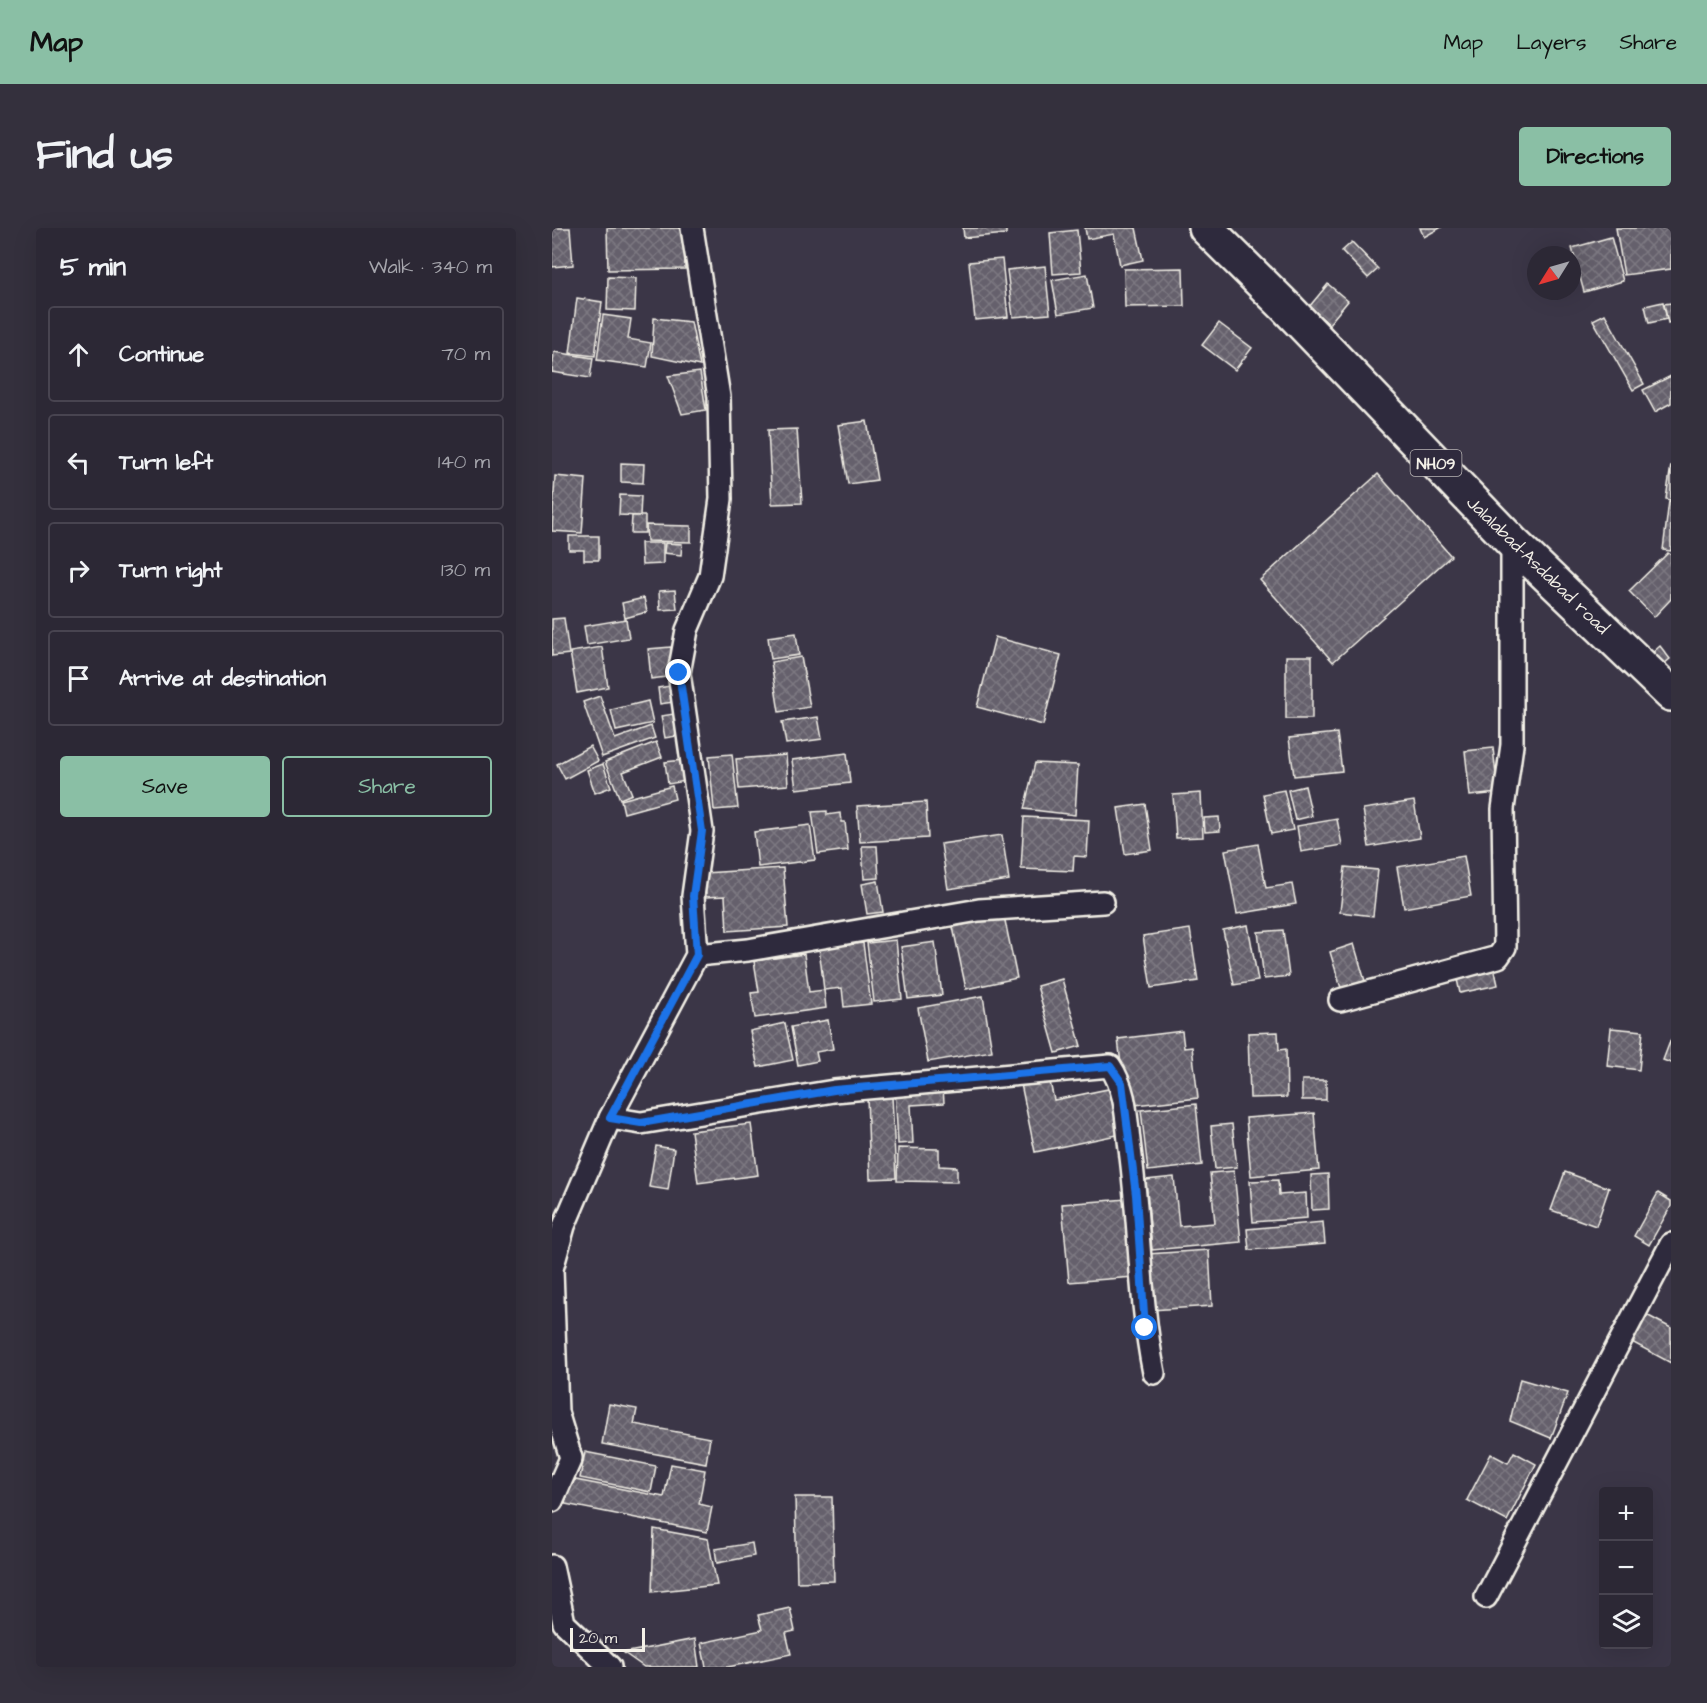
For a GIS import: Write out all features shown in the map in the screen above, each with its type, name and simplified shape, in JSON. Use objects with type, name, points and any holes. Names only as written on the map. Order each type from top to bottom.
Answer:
[{"type":"main road","name":"Jalalabad-Asdabad road","points":[[1206,228],[1287,308],[1512,542],[1671,694]]},
{"type":"street","points":[[552,1501],[571,1458],[557,1412],[552,1269],[564,1226],[610,1118],[697,955],[693,896],[702,831],[679,673],[687,630],[710,576],[721,499],[719,397],[692,228]]},
{"type":"street","points":[[1340,1000],[1498,957],[1505,947],[1503,809],[1512,745],[1512,542]]},
{"type":"street","points":[[697,955],[748,950],[979,910],[1103,902]]},
{"type":"street","points":[[610,1118],[641,1123],[834,1090],[1110,1066],[1122,1083],[1136,1195],[1145,1328],[1154,1372]]},
{"type":"street","points":[[1486,1597],[1671,1244]]},
{"type":"street","points":[[552,1566],[564,1623],[610,1667]]},
{"type":"building","points":[[552,228],[570,228],[573,265],[552,267]]},
{"type":"building","points":[[607,228],[684,228],[685,269],[608,270]]},
{"type":"building","points":[[963,228],[1006,228],[1006,234],[964,238]]},
{"type":"building","points":[[1085,228],[1136,228],[1143,260],[1120,265],[1114,234],[1087,239]]},
{"type":"building","points":[[1420,228],[1440,228],[1424,237]]},
{"type":"building","points":[[1616,228],[1671,228],[1671,269],[1624,275]]},
{"type":"building","points":[[1077,230],[1081,272],[1053,274],[1050,233]]},
{"type":"building","points":[[1611,237],[1623,281],[1584,292],[1581,281],[1581,246],[1579,246]]},
{"type":"building","points":[[1352,242],[1378,269],[1368,278],[1342,251]]},
{"type":"building","points":[[1002,259],[1008,317],[975,320],[969,262]]},
{"type":"building","points":[[1045,266],[1050,314],[1013,317],[1007,270]]},
{"type":"building","points":[[1183,268],[1184,306],[1125,307],[1124,269]]},
{"type":"building","points":[[1087,274],[1093,308],[1058,314],[1052,280]]},
{"type":"building","points":[[608,277],[636,278],[635,311],[607,310]]},
{"type":"building","points":[[1328,284],[1348,301],[1329,324],[1309,307]]},
{"type":"building","points":[[577,298],[602,302],[595,356],[570,353]]},
{"type":"building","points":[[1663,302],[1667,319],[1649,323],[1645,306]]},
{"type":"building","points":[[1671,303],[1671,322],[1668,323],[1664,304]]},
{"type":"building","points":[[1605,314],[1644,384],[1633,390],[1593,320]]},
{"type":"building","points":[[603,315],[631,319],[628,339],[651,343],[647,367],[597,360]]},
{"type":"building","points":[[654,318],[691,322],[700,366],[652,356]]},
{"type":"building","points":[[1219,323],[1252,348],[1235,370],[1202,345]]},
{"type":"building","points":[[554,352],[593,358],[590,378],[552,372]]},
{"type":"building","points":[[700,372],[706,410],[682,414],[668,376]]},
{"type":"building","points":[[1671,376],[1671,403],[1655,412],[1643,390]]},
{"type":"building","points":[[867,421],[877,480],[848,484],[838,425]]},
{"type":"building","points":[[797,429],[802,503],[772,504],[768,430]]},
{"type":"building","points":[[621,463],[644,464],[643,483],[621,482]]},
{"type":"building","points":[[1671,465],[1671,500],[1666,499]]},
{"type":"building","points":[[1378,474],[1451,556],[1333,662],[1260,580]]},
{"type":"building","points":[[555,476],[586,479],[582,533],[552,531]]},
{"type":"building","points":[[620,495],[641,496],[640,516],[619,515]]},
{"type":"building","points":[[1669,501],[1671,501],[1671,551],[1663,550]]},
{"type":"building","points":[[632,516],[645,516],[645,533],[631,533]]},
{"type":"building","points":[[646,525],[691,526],[691,542],[647,541]]},
{"type":"building","points":[[569,536],[599,536],[599,560],[584,560],[584,550],[569,550]]},
{"type":"building","points":[[641,543],[663,543],[663,564],[642,565]]},
{"type":"building","points":[[665,543],[682,544],[681,555],[664,553]]},
{"type":"building","points":[[1668,553],[1671,555],[1671,599],[1654,617],[1629,591]]},
{"type":"building","points":[[675,590],[677,609],[660,610],[659,591]]},
{"type":"building","points":[[644,598],[647,612],[625,618],[622,603]]},
{"type":"building","points":[[564,618],[569,654],[552,656],[552,619]]},
{"type":"building","points":[[626,619],[629,638],[587,645],[584,626]]},
{"type":"building","points":[[796,633],[799,655],[771,659],[768,637]]},
{"type":"building","points":[[995,637],[1061,655],[1043,725],[977,707]]},
{"type":"building","points":[[1660,646],[1670,659],[1653,673],[1643,661]]},
{"type":"building","points":[[602,647],[608,687],[577,693],[570,652]]},
{"type":"building","points":[[671,647],[674,676],[651,679],[648,649]]},
{"type":"building","points":[[1286,656],[1312,656],[1312,719],[1286,719]]},
{"type":"building","points":[[801,657],[810,707],[779,712],[771,662]]},
{"type":"building","points":[[677,685],[680,701],[660,704],[658,688]]},
{"type":"building","points":[[600,696],[615,739],[651,726],[655,738],[602,757],[583,702]]},
{"type":"building","points":[[648,701],[653,723],[616,731],[611,710]]},
{"type":"building","points":[[680,713],[683,735],[665,738],[661,716]]},
{"type":"building","points":[[818,717],[822,739],[786,744],[782,722]]},
{"type":"building","points":[[1337,733],[1342,771],[1294,776],[1289,738]]},
{"type":"building","points":[[656,742],[662,757],[623,772],[632,794],[620,799],[605,762]]},
{"type":"building","points":[[590,746],[598,761],[565,779],[557,764]]},
{"type":"building","points":[[1493,748],[1498,793],[1470,796],[1465,751]]},
{"type":"building","points":[[847,753],[850,783],[796,789],[792,760]]},
{"type":"building","points":[[732,754],[738,808],[714,810],[709,756]]},
{"type":"building","points":[[786,755],[788,785],[739,789],[736,759]]},
{"type":"building","points":[[683,760],[686,781],[668,784],[665,762]]},
{"type":"building","points":[[1035,763],[1078,765],[1075,815],[1024,809]]},
{"type":"building","points":[[603,764],[611,787],[595,793],[587,770]]},
{"type":"building","points":[[672,786],[675,799],[624,813],[621,800]]},
{"type":"building","points":[[1305,786],[1312,816],[1295,820],[1288,790]]},
{"type":"building","points":[[1284,790],[1293,830],[1271,834],[1263,794]]},
{"type":"building","points":[[1201,793],[1203,837],[1176,838],[1173,795]]},
{"type":"building","points":[[1414,801],[1420,838],[1369,847],[1363,809]]},
{"type":"building","points":[[926,802],[928,838],[860,842],[857,806]]},
{"type":"building","points":[[1145,804],[1152,850],[1125,854],[1118,808]]},
{"type":"building","points":[[827,811],[827,815],[840,813],[841,822],[845,822],[848,850],[818,854],[812,812]]},
{"type":"building","points":[[1024,817],[1089,820],[1087,857],[1074,856],[1073,871],[1021,869]]},
{"type":"building","points":[[1219,817],[1220,831],[1205,832],[1204,818]]},
{"type":"building","points":[[1337,819],[1342,845],[1301,852],[1297,826]]},
{"type":"building","points":[[810,825],[815,860],[758,867],[754,832]]},
{"type":"building","points":[[1002,835],[1009,880],[948,889],[941,844]]},
{"type":"building","points":[[1258,844],[1266,888],[1292,884],[1296,904],[1237,914],[1225,850]]},
{"type":"building","points":[[862,846],[877,846],[879,878],[864,879]]},
{"type":"building","points":[[1464,856],[1471,896],[1404,908],[1397,867]]},
{"type":"building","points":[[1345,867],[1378,870],[1373,916],[1340,912]]},
{"type":"building","points":[[783,868],[788,927],[727,931],[725,896],[706,897],[704,873]]},
{"type":"building","points":[[878,881],[883,912],[867,914],[862,884]]},
{"type":"building","points":[[1004,916],[1017,978],[966,989],[953,927]]},
{"type":"building","points":[[1248,925],[1258,981],[1234,985],[1223,930]]},
{"type":"building","points":[[1190,929],[1198,981],[1151,988],[1143,936]]},
{"type":"building","points":[[1283,930],[1289,976],[1264,979],[1258,932]]},
{"type":"building","points":[[896,940],[902,999],[874,1002],[867,943]]},
{"type":"building","points":[[935,942],[942,995],[908,999],[901,947]]},
{"type":"building","points":[[863,943],[871,1004],[844,1007],[842,988],[824,990],[819,948]]},
{"type":"building","points":[[1354,944],[1365,981],[1341,988],[1330,952]]},
{"type":"building","points":[[804,954],[809,992],[824,990],[826,1008],[755,1018],[751,993],[759,992],[754,961]]},
{"type":"building","points":[[1493,962],[1498,985],[1460,993],[1455,970]]},
{"type":"building","points":[[1062,979],[1081,1046],[1056,1053],[1037,986]]},
{"type":"building","points":[[983,996],[992,1051],[928,1062],[918,1008]]},
{"type":"building","points":[[828,1020],[833,1049],[816,1052],[818,1061],[798,1065],[791,1027]]},
{"type":"building","points":[[785,1023],[793,1060],[758,1067],[750,1031]]},
{"type":"building","points":[[1611,1028],[1643,1031],[1639,1070],[1607,1066]]},
{"type":"building","points":[[1182,1031],[1184,1048],[1192,1047],[1198,1098],[1126,1106],[1118,1039]]},
{"type":"building","points":[[1278,1032],[1279,1050],[1286,1049],[1287,1097],[1250,1098],[1248,1033]]},
{"type":"building","points":[[1671,1039],[1671,1063],[1663,1060]]},
{"type":"building","points":[[1048,1073],[1054,1100],[1113,1088],[1122,1134],[1035,1152],[1020,1079]]},
{"type":"building","points":[[1302,1080],[1326,1080],[1326,1100],[1302,1100]]},
{"type":"building","points":[[943,1087],[944,1103],[911,1105],[913,1143],[898,1144],[895,1089]]},
{"type":"building","points":[[892,1096],[896,1178],[870,1179],[867,1097]]},
{"type":"building","points":[[1196,1104],[1202,1165],[1148,1171],[1141,1110]]},
{"type":"building","points":[[1314,1113],[1319,1170],[1251,1176],[1246,1118]]},
{"type":"building","points":[[751,1124],[758,1175],[698,1183],[691,1131]]},
{"type":"building","points":[[1232,1124],[1237,1167],[1215,1169],[1211,1126]]},
{"type":"building","points":[[656,1146],[674,1149],[668,1190],[649,1187]]},
{"type":"building","points":[[898,1148],[939,1149],[939,1166],[957,1167],[957,1182],[897,1181]]},
{"type":"building","points":[[1234,1171],[1241,1242],[1152,1250],[1146,1180],[1174,1177],[1179,1226],[1215,1223],[1210,1173]]},
{"type":"building","points":[[1565,1172],[1609,1188],[1596,1226],[1551,1210]]},
{"type":"building","points":[[1328,1174],[1329,1209],[1312,1210],[1311,1175]]},
{"type":"building","points":[[1278,1180],[1279,1195],[1306,1193],[1307,1218],[1253,1222],[1250,1181]]},
{"type":"building","points":[[1658,1193],[1671,1201],[1671,1206],[1649,1245],[1634,1236]]},
{"type":"building","points":[[1127,1199],[1134,1277],[1069,1282],[1062,1204]]},
{"type":"building","points":[[1323,1222],[1325,1244],[1249,1250],[1247,1229]]},
{"type":"building","points":[[1209,1250],[1212,1306],[1151,1310],[1147,1254]]},
{"type":"building","points":[[1643,1313],[1671,1328],[1671,1363],[1628,1340]]},
{"type":"building","points":[[1520,1379],[1568,1393],[1551,1438],[1510,1421]]},
{"type":"building","points":[[609,1404],[637,1409],[634,1424],[710,1438],[706,1463],[602,1444]]},
{"type":"building","points":[[585,1452],[656,1466],[651,1492],[580,1478]]},
{"type":"building","points":[[1514,1452],[1536,1464],[1507,1521],[1467,1500],[1491,1454],[1508,1463]]},
{"type":"building","points":[[671,1464],[705,1470],[699,1504],[712,1507],[707,1532],[565,1504],[570,1479],[664,1497]]},
{"type":"building","points":[[795,1497],[832,1497],[834,1581],[797,1582]]},
{"type":"building","points":[[654,1529],[708,1539],[717,1585],[652,1592]]},
{"type":"building","points":[[752,1543],[754,1556],[717,1563],[715,1549]]},
{"type":"building","points":[[790,1608],[795,1631],[786,1633],[791,1654],[728,1667],[706,1667],[701,1643],[762,1630],[758,1615]]},
{"type":"building","points":[[695,1639],[699,1667],[644,1667],[624,1653]]},
{"type":"route","points":[[679,673],[702,831],[693,896],[697,955],[610,1118],[641,1123],[834,1090],[1110,1066],[1122,1083],[1136,1195],[1145,1328]]}]
